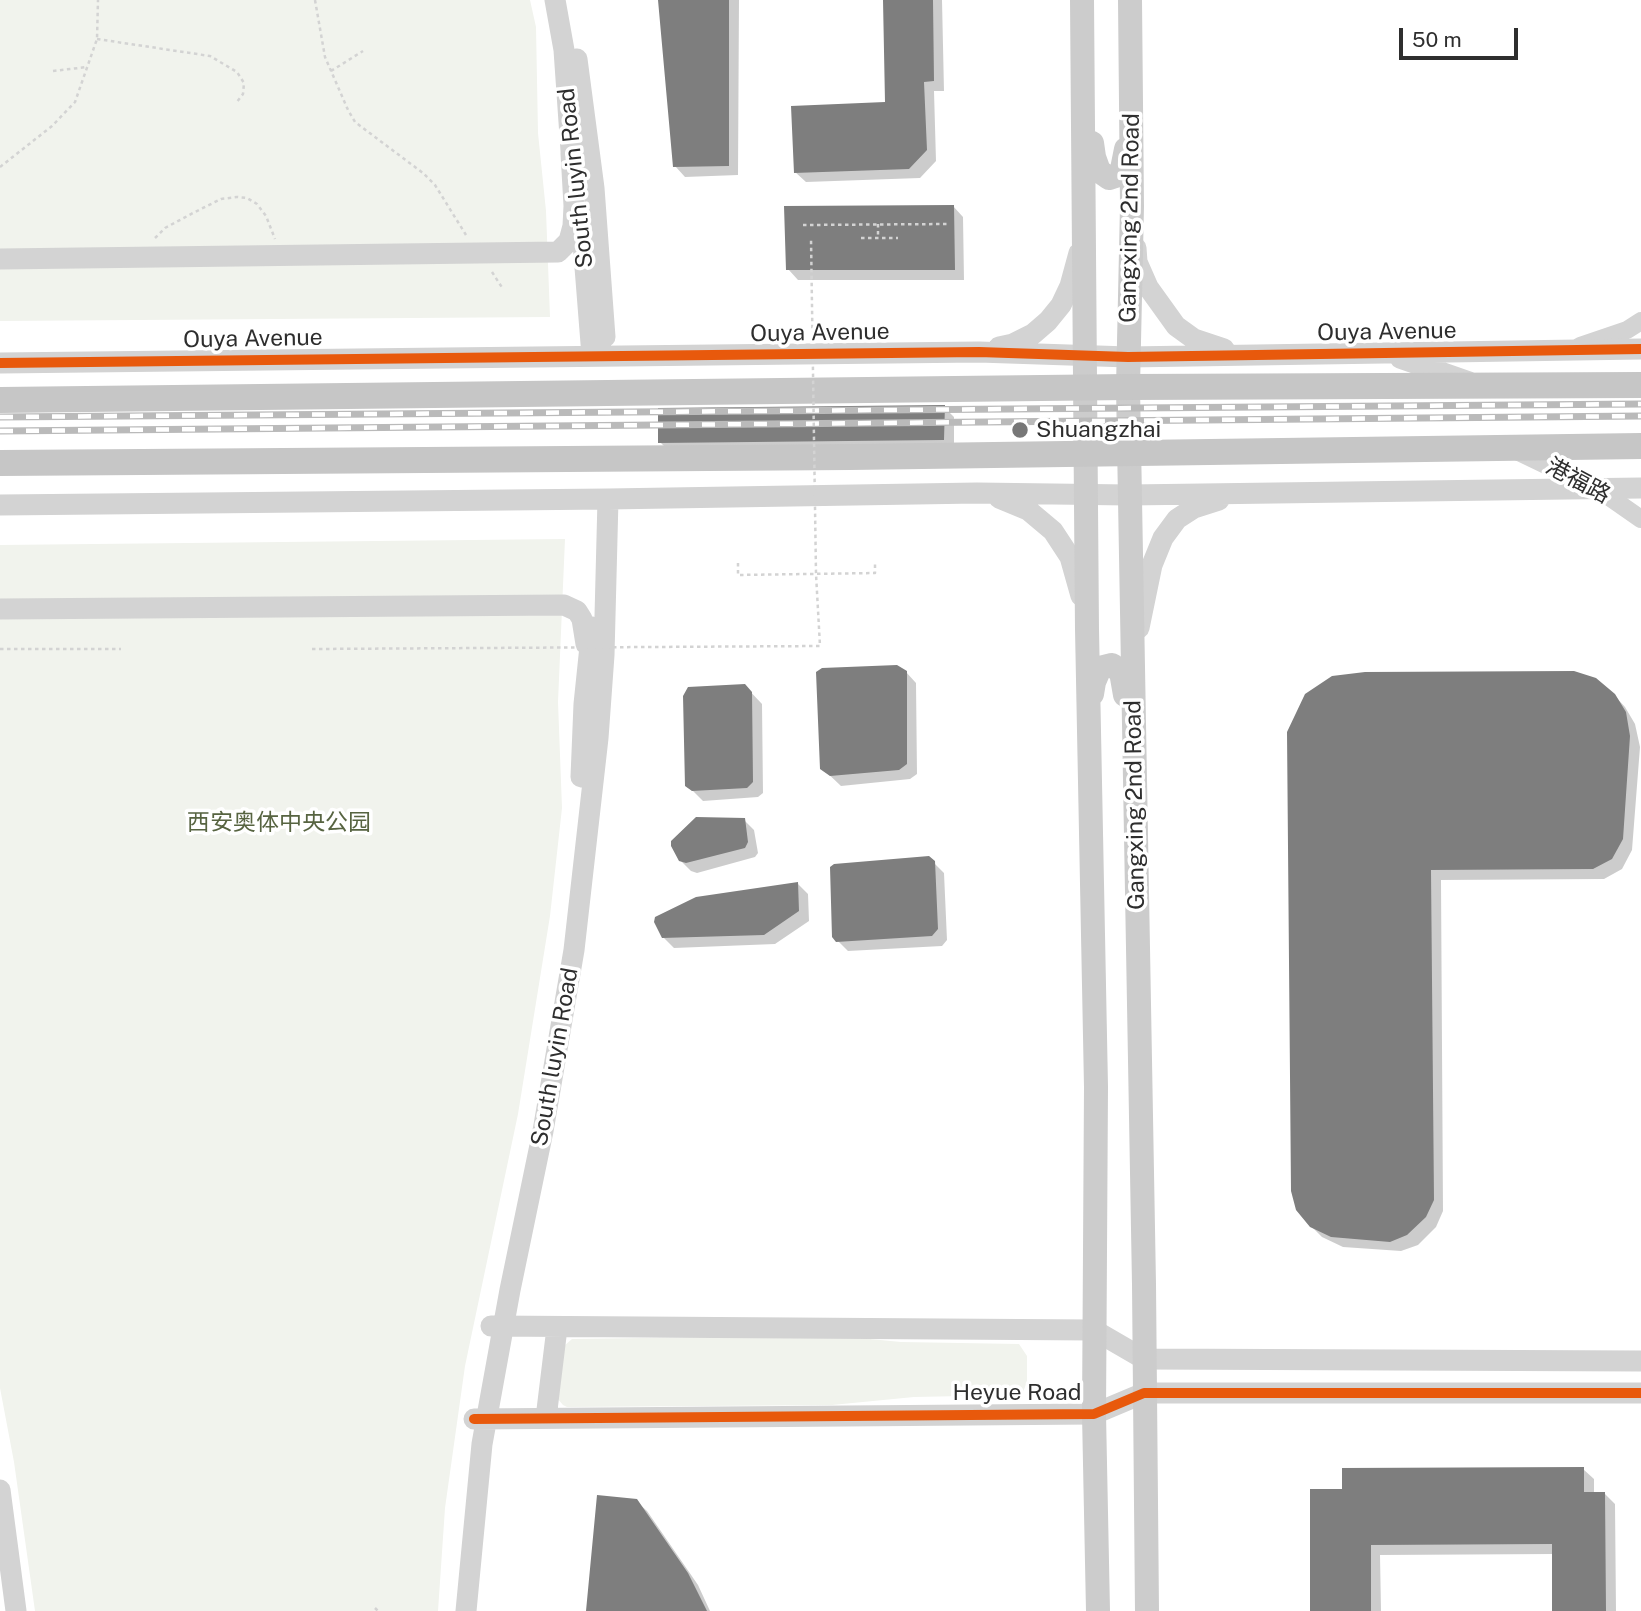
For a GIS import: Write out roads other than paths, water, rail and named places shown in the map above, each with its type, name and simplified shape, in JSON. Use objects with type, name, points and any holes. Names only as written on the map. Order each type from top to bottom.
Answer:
[{"type":"main road","name":"Gangxing 2nd Road","points":[[1082,0],[1087,629],[1096,1087],[1094,1414],[1098,1611]]},
{"type":"main road","name":"Gangxing 2nd Road","points":[[1130,0],[1132,206],[1128,356],[1129,495],[1147,1611]]},
{"type":"main road","points":[[1083,66],[1094,157],[1099,171],[1109,178],[1118,175],[1122,169],[1131,82]]},
{"type":"main road","points":[[0,400],[1087,387],[1641,385]]},
{"type":"main road","points":[[0,463],[1129,454],[1641,446]]},
{"type":"main road","points":[[1089,710],[1094,682],[1100,668],[1112,664],[1121,672],[1134,754]]},
{"type":"street","name":"South luyin Road","points":[[555,0],[564,50],[570,153],[599,356]]},
{"type":"street","name":"South luyin Road","points":[[569,0],[594,188],[599,356]]},
{"type":"street","points":[[0,259],[558,252],[569,241],[574,216],[570,153]]},
{"type":"street","points":[[979,352],[1013,344],[1033,334],[1061,305],[1076,265],[1085,206]]},
{"type":"street","points":[[1132,206],[1137,262],[1148,287],[1176,326],[1194,339],[1218,348],[1261,355]]},
{"type":"street","points":[[1564,350],[1627,330],[1641,321]]},
{"type":"street","name":"Ouya Avenue","points":[[0,363],[979,352],[1086,356],[1261,355],[1641,349]]},
{"type":"street","points":[[1386,353],[1480,386]]},
{"type":"street","name":"港福路","points":[[1513,447],[1598,489],[1641,519]]},
{"type":"street","points":[[0,505],[1641,488]]},
{"type":"street","points":[[977,493],[1007,500],[1028,510],[1053,531],[1070,557],[1087,629]]},
{"type":"street","points":[[1132,672],[1152,565],[1163,538],[1177,519],[1194,508],[1257,493]]},
{"type":"street","name":"South luyin Road","points":[[455,1611],[464,1500],[544,1065],[565,931],[581,777],[602,499]]},
{"type":"street","name":"South luyin Road","points":[[497,1326],[543,1131],[575,950],[598,738],[604,655],[602,499]]},
{"type":"street","points":[[0,609],[564,605],[572,607],[582,619],[586,635],[587,671]]},
{"type":"street","points":[[497,1326],[1094,1330],[1144,1359],[1641,1361]]},
{"type":"street","points":[[546,1418],[557,1328]]},
{"type":"street","name":"Heyue Road","points":[[480,1419],[1094,1414],[1144,1393],[1641,1392]]},
{"type":"street","name":"South luyin Road","points":[[466,1611],[480,1419]]},
{"type":"street","points":[[0,1490],[16,1611]]},
{"type":"street","points":[[0,1576],[4,1611]]},
{"type":"railway","points":[[0,417],[1641,404]]},
{"type":"railway","points":[[0,431],[1641,416]]},
{"type":"place","name":"Shuangzhai","points":[[1020,430]]},
{"type":"park label","name":"西安奥体中央公园","points":[[279,823]]}]
